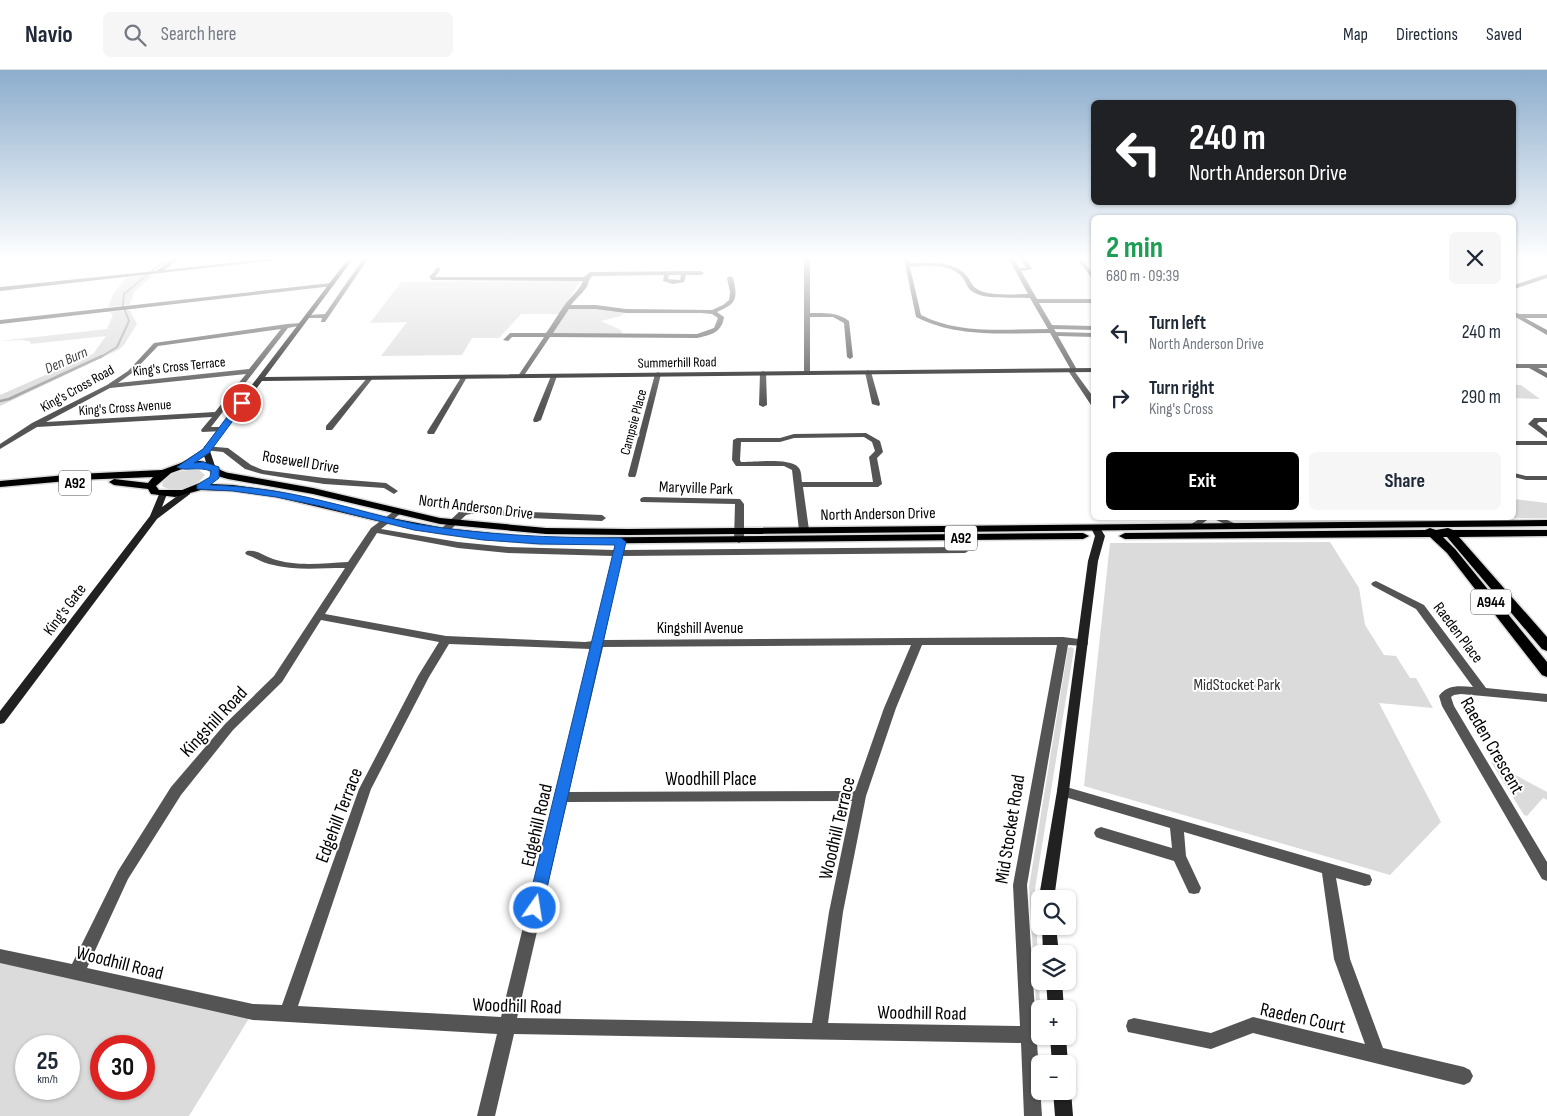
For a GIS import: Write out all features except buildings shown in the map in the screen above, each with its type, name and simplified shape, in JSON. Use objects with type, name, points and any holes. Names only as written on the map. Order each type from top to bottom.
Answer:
[{"type":"main road","name":"A92","points":[[0,484],[165,472],[198,464],[213,469],[211,481],[187,492],[163,494],[155,492],[151,486]]},
{"type":"main road","name":"North Anderson Drive","points":[[213,469],[241,479],[314,491],[397,512],[453,522],[546,531],[961,538],[1193,526],[1547,523]]},
{"type":"main road","name":"A92","points":[[151,486],[153,481],[165,472]]},
{"type":"main road","name":"A92","points":[[0,490],[111,482],[151,486]]},
{"type":"main road","name":"North Anderson Drive","points":[[200,487],[233,488],[276,494],[386,520],[444,531],[619,547],[804,530],[1098,532],[1428,524]]},
{"type":"main road","name":"A944","points":[[1428,524],[1451,534],[1547,646]]},
{"type":"main road","name":"A944","points":[[1428,524],[1547,672]]},
{"type":"main road","points":[[1451,534],[1547,532]]},
{"type":"street","points":[[0,322],[131,308]]},
{"type":"street","points":[[181,467],[207,450],[221,429],[315,308]]},
{"type":"street","points":[[308,317],[325,318],[332,308]]},
{"type":"street","points":[[521,376],[550,335],[566,308],[572,308]]},
{"type":"street","points":[[602,308],[633,312],[713,312],[722,308]]},
{"type":"street","points":[[807,308],[807,373]]},
{"type":"street","points":[[916,308],[918,316],[927,322],[944,327],[1052,331],[1091,335]]},
{"type":"street","points":[[1039,308],[1072,370],[1091,398]]},
{"type":"street","points":[[506,340],[510,334],[697,336],[712,333],[719,328],[720,318],[713,312]]},
{"type":"street","points":[[807,315],[833,315],[845,319],[847,322],[850,357]]},
{"type":"street","points":[[1516,315],[1547,316]]},
{"type":"street","points":[[1516,316],[1547,333]]},
{"type":"street","points":[[221,429],[205,430],[287,326],[301,325]]},
{"type":"street","name":"King's Cross Road","points":[[0,447],[35,425],[109,386],[130,372],[150,349],[160,342],[287,326]]},
{"type":"street","points":[[1052,331],[1091,328]]},
{"type":"street","points":[[1516,366],[1547,366]]},
{"type":"street","points":[[1532,367],[1547,376]]},
{"type":"street","name":"Summerhill Road","points":[[261,379],[1091,370]]},
{"type":"street","name":"King's Cross Terrace","points":[[109,386],[252,371]]},
{"type":"street","points":[[868,372],[876,404]]},
{"type":"street","points":[[763,373],[763,405]]},
{"type":"street","name":"Campsie Place","points":[[632,475],[658,374]]},
{"type":"street","points":[[537,420],[554,376]]},
{"type":"street","points":[[431,432],[464,377]]},
{"type":"street","points":[[328,428],[370,378]]},
{"type":"street","name":"King's Cross Avenue","points":[[35,425],[217,414]]},
{"type":"street","points":[[1547,420],[1536,420],[1532,424],[1547,436]]},
{"type":"street","points":[[798,485],[878,484],[873,456],[879,452],[876,441],[866,435],[794,436],[780,440],[738,440],[736,460],[740,464],[791,465],[796,469],[798,485],[804,530]]},
{"type":"street","points":[[1516,442],[1547,443]]},
{"type":"street","points":[[207,450],[213,469]]},
{"type":"street","name":"Rosewell Drive","points":[[207,450],[225,450],[248,467],[262,472],[324,481],[386,486],[394,491]]},
{"type":"street","points":[[1516,476],[1547,478]]},
{"type":"street","name":"King's Gate","points":[[0,720],[154,517],[187,492]]},
{"type":"street","name":"King's Gate","points":[[154,517],[163,494]]},
{"type":"street","name":"Maryville Park","points":[[644,500],[737,501],[740,504],[740,535]]},
{"type":"street","points":[[444,531],[463,513],[474,510],[585,513],[602,518]]},
{"type":"street","name":"Kingshill Road","points":[[77,972],[123,875],[176,791],[229,727],[278,679],[374,530],[397,512]]},
{"type":"street","points":[[1193,526],[1203,520]]},
{"type":"street","points":[[1221,520],[1234,525]]},
{"type":"street","name":"North Anderson Drive","points":[[374,530],[458,546],[508,550],[619,547],[965,550],[961,538]]},
{"type":"street","points":[[1047,890],[1063,791],[1098,532]]},
{"type":"street","name":"Edgehill Road","points":[[486,1116],[598,644],[619,547]]},
{"type":"street","points":[[250,553],[261,555],[269,562],[288,565],[351,565]]},
{"type":"street","name":"Raeden Place","points":[[1376,584],[1420,607],[1482,692]]},
{"type":"street","name":"Kingshill Avenue","points":[[319,616],[446,640],[585,646],[598,644],[1063,641],[1083,643]]},
{"type":"street","name":"Edgehill Terrace","points":[[287,1014],[365,789],[419,684],[446,640]]},
{"type":"street","name":"Mid Stocket Road","points":[[1031,1002],[1020,885],[1063,641]]},
{"type":"street","name":"Woodhill Terrace","points":[[819,1030],[836,912],[860,796],[890,708],[918,642]]},
{"type":"street","name":"Raeden Crescent","points":[[1547,698],[1461,690],[1451,692],[1445,696],[1448,706],[1547,876]]},
{"type":"street","points":[[1063,791],[1365,880]]},
{"type":"street","name":"Woodhill Place","points":[[562,797],[860,796]]},
{"type":"street","points":[[1177,826],[1179,856],[1194,888]]},
{"type":"street","points":[[1101,833],[1179,856]]},
{"type":"street","name":"Raeden Court","points":[[1328,869],[1342,959],[1377,1055]]},
{"type":"street","name":"Woodhill Road","points":[[0,956],[253,1012],[506,1026],[1031,1034]]},
{"type":"street","name":"Raeden Court","points":[[1134,1026],[1211,1041],[1253,1025],[1464,1076]]},
{"type":"street","name":"Mid Stocket Road","points":[[1033,1116],[1034,1045]]},
{"type":"street","points":[[1063,1100],[1064,1116]]},
{"type":"green space","points":[[381,308],[564,308],[560,314],[521,314],[499,338],[472,338],[462,355],[381,356],[407,322],[370,323]]},
{"type":"green space","points":[[566,308],[602,308],[626,311],[621,316],[601,321],[621,330],[623,335],[550,335]]},
{"type":"green space","points":[[130,310],[137,324],[124,345],[118,350],[0,406],[0,395],[93,354],[106,336],[30,344],[31,342],[23,340],[0,341],[107,329],[113,314],[109,312]]},
{"type":"green space","points":[[1516,385],[1521,385],[1540,399],[1516,398]]},
{"type":"green space","points":[[199,470],[205,475],[191,486],[173,489],[162,486],[167,477],[177,472]]},
{"type":"green space","points":[[1516,499],[1547,503],[1547,518],[1516,518]]},
{"type":"green space","name":"MidStocket Park","points":[[1330,542],[1359,588],[1365,625],[1384,655],[1396,656],[1410,678],[1416,678],[1433,708],[1379,703],[1441,822],[1390,875],[1084,786],[1110,543]]},
{"type":"green space","points":[[1068,648],[1074,649],[1035,890],[1031,890],[1031,920],[1029,887]]},
{"type":"green space","points":[[1491,762],[1547,792],[1547,800],[1543,798],[1527,816],[1524,815]]},
{"type":"green space","points":[[1032,935],[1037,935],[1037,945],[1032,945]]},
{"type":"green space","points":[[0,959],[253,1012],[189,1116],[0,1116]]},
{"type":"green space","points":[[1035,990],[1039,990],[1040,1000],[1036,1000]]},
{"type":"waterway","name":"Den Burn","points":[[99,358],[117,347],[129,321],[124,308]]},
{"type":"waterway","name":"Den Burn","points":[[0,401],[9,399],[102,356]]},
{"type":"route","points":[[242,403],[206,451],[181,467],[203,464],[216,469],[214,478],[200,487],[233,488],[276,494],[386,520],[444,531],[540,541],[621,542],[535,908]]}]
